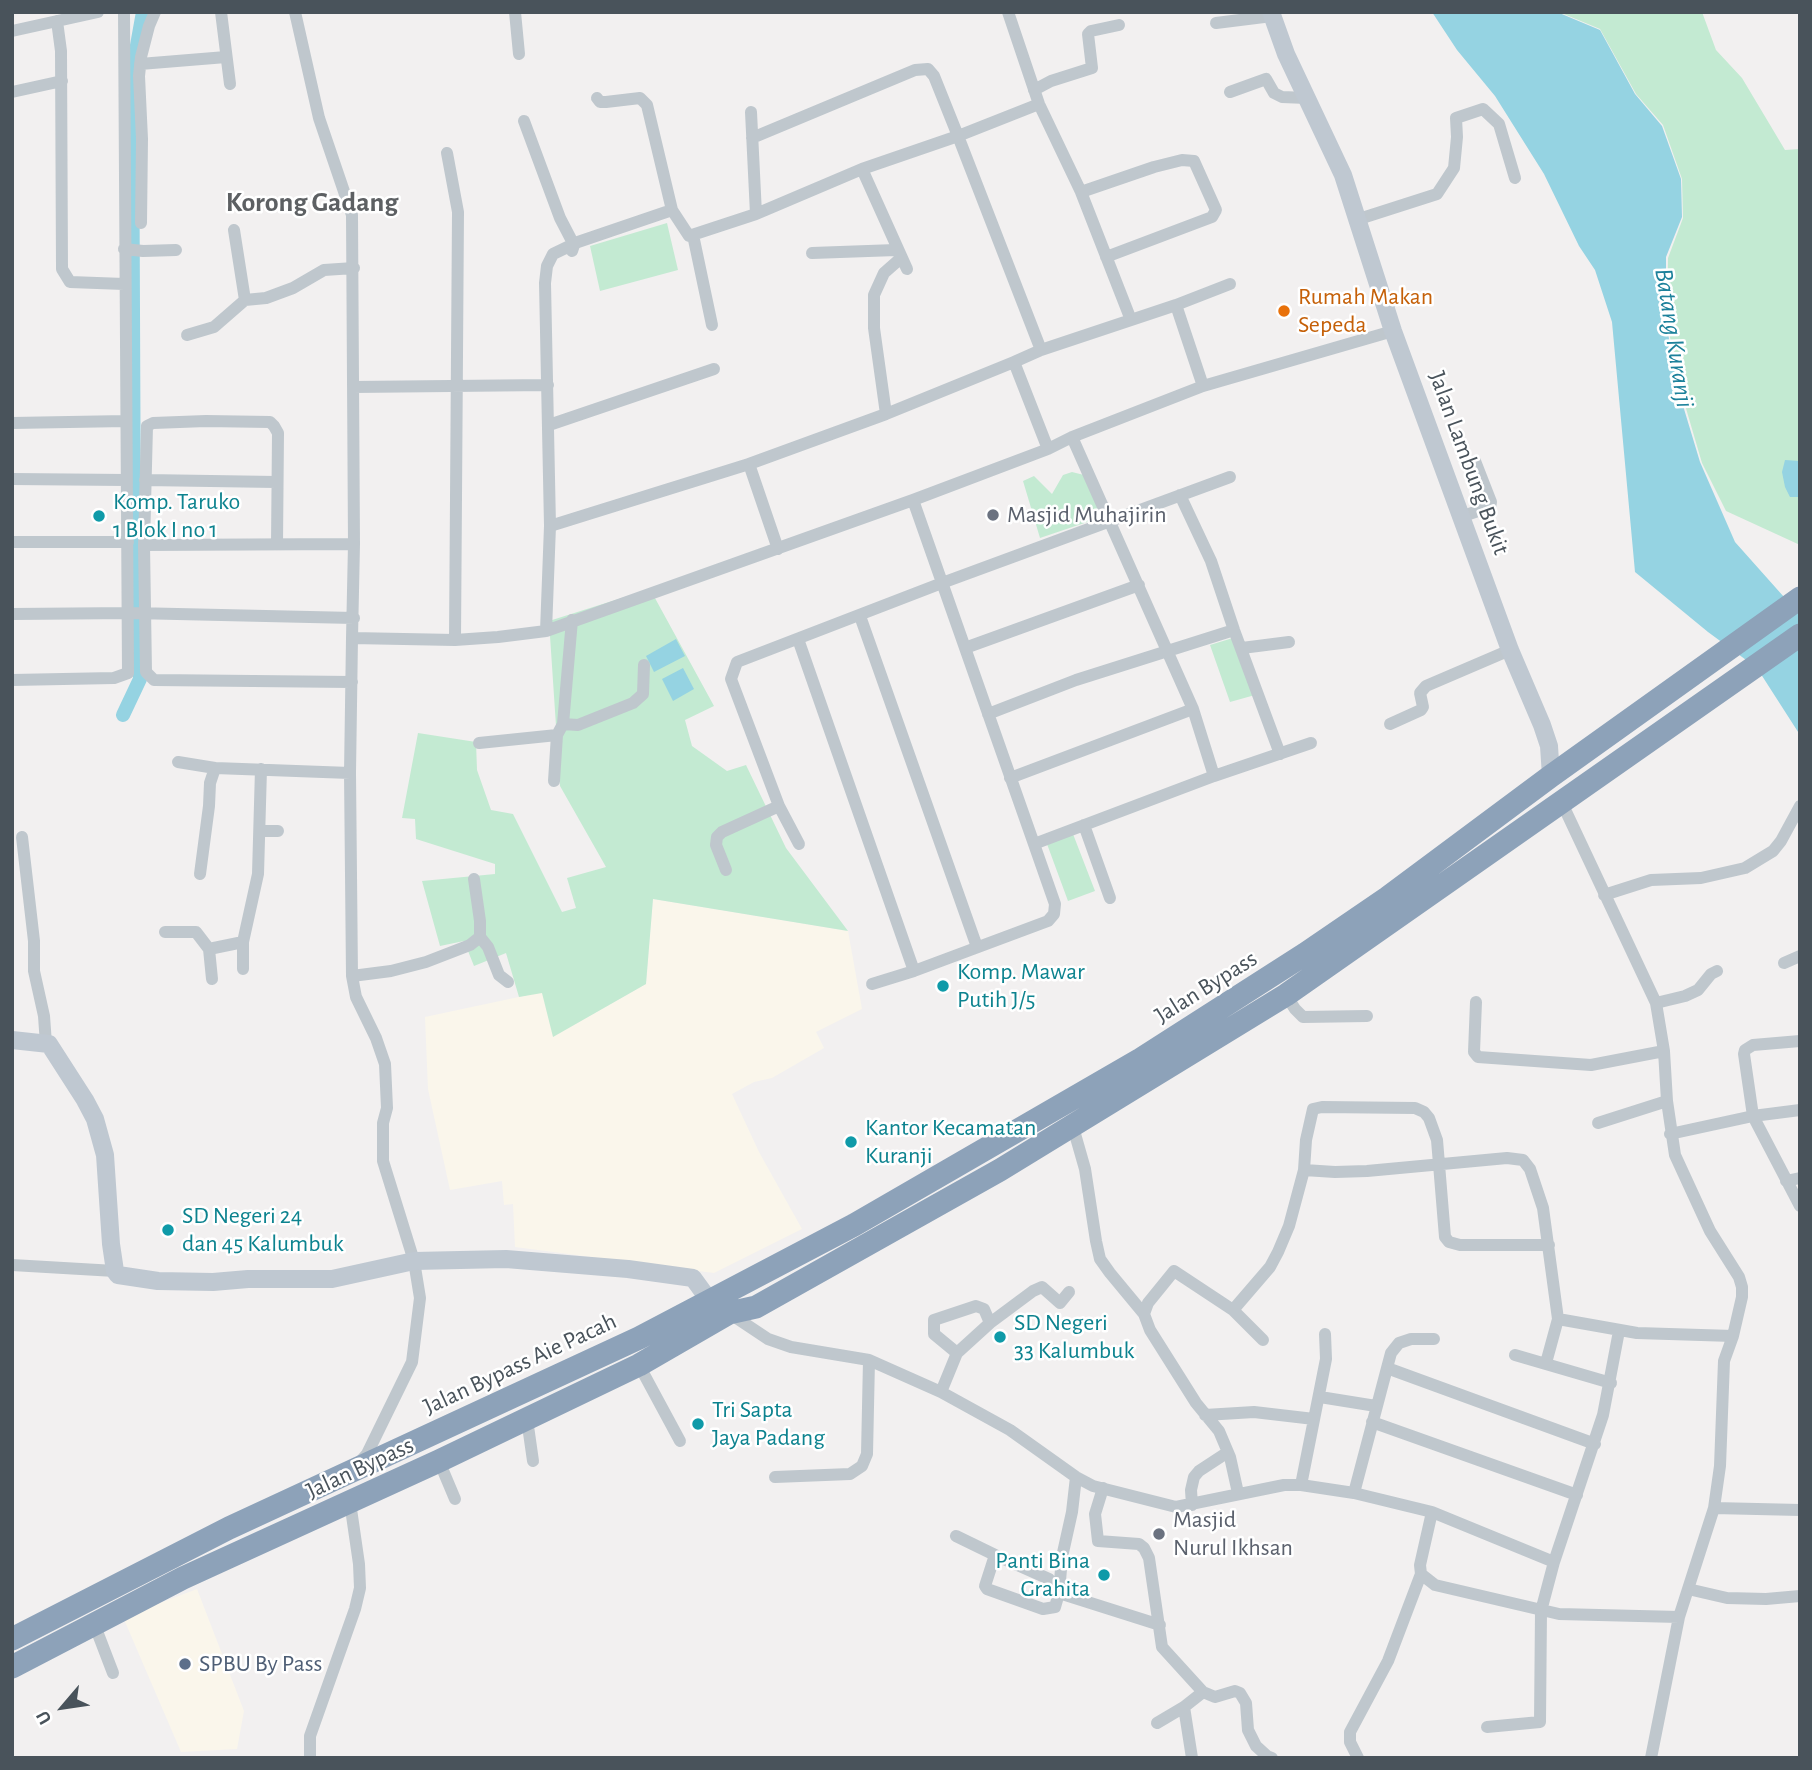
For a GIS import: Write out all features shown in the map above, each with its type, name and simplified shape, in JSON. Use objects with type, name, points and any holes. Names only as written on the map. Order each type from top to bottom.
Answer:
[{"type":"highway","name":"Jalan Bypass","points":[[12,1667],[183,1578],[439,1461],[639,1365],[729,1313],[756,1307],[1073,1127],[1241,997],[1387,898],[1551,776],[1800,598]]},
{"type":"highway","points":[[1160,1060],[1286,995],[1800,635]]},
{"type":"highway","name":"Jalan Bypass","points":[[709,1300],[1160,1060]]},
{"type":"highway","name":"Jalan Bypass Aie Pacah","points":[[12,1639],[229,1528],[639,1338],[709,1300]]},
{"type":"street","points":[[12,31],[98,12]]},
{"type":"street","points":[[124,12],[132,250],[124,284],[128,541],[146,672],[154,680],[352,682]]},
{"type":"street","points":[[141,223],[140,64],[155,12]]},
{"type":"street","points":[[220,12],[230,84]]},
{"type":"street","points":[[295,12],[319,118],[352,215],[352,976],[356,997],[376,1038],[384,1064],[387,1108],[383,1122],[383,1161],[414,1261],[420,1298],[412,1362],[367,1454],[352,1470]]},
{"type":"street","points":[[515,12],[519,54]]},
{"type":"street","points":[[1008,12],[1039,104],[1080,192],[1131,320]]},
{"type":"street","points":[[1216,23],[1272,14]]},
{"type":"street","name":"Jalan Lambung Bukit","points":[[1272,14],[1286,54],[1343,175],[1394,331],[1510,650],[1549,746],[1551,776]]},
{"type":"street","points":[[57,21],[62,81],[62,269],[70,282],[124,284]]},
{"type":"street","points":[[1034,90],[1092,68],[1088,34],[1119,24]]},
{"type":"street","points":[[140,64],[226,57]]},
{"type":"street","points":[[752,138],[915,71],[928,69],[934,76],[1041,350]]},
{"type":"street","points":[[1230,92],[1266,79],[1274,93],[1282,97],[1307,98]]},
{"type":"street","points":[[12,92],[62,81]]},
{"type":"street","points":[[597,98],[600,102],[606,102],[640,98],[647,105],[672,211],[689,236],[756,214],[862,169],[958,136],[1039,104]]},
{"type":"street","points":[[1359,219],[1437,194],[1454,168],[1458,137],[1456,118],[1483,109],[1499,124],[1515,178]]},
{"type":"street","points":[[751,112],[756,214]]},
{"type":"street","points":[[524,121],[573,248]]},
{"type":"street","points":[[447,153],[458,212],[455,640]]},
{"type":"street","points":[[1080,192],[1154,167],[1182,160],[1194,161],[1216,210],[1212,217],[1106,257]]},
{"type":"street","points":[[862,169],[901,259]]},
{"type":"street","points":[[546,631],[550,526],[545,283],[547,267],[553,254],[672,211]]},
{"type":"street","points":[[234,230],[246,300]]},
{"type":"street","points":[[694,235],[712,325]]},
{"type":"street","points":[[132,250],[176,250]]},
{"type":"street","points":[[812,253],[901,259]]},
{"type":"street","points":[[886,414],[874,328],[874,295],[884,273],[901,259]]},
{"type":"street","points":[[187,335],[214,327],[246,300],[267,298],[293,288],[324,270],[354,268]]},
{"type":"street","points":[[550,526],[749,464],[886,414],[1041,350],[1177,305],[1230,284]]},
{"type":"street","points":[[1177,305],[1203,386]]},
{"type":"street","points":[[352,638],[455,640],[546,631],[913,500],[1203,386],[1394,331]]},
{"type":"street","points":[[1014,362],[1048,449]]},
{"type":"street","points":[[549,425],[715,369]]},
{"type":"street","points":[[353,387],[548,385]]},
{"type":"street","points":[[12,423],[127,421]]},
{"type":"street","points":[[12,680],[123,677],[128,673],[144,545],[147,426],[153,423],[206,421],[270,422],[278,433],[277,544]]},
{"type":"street","points":[[1072,437],[1193,709],[1214,776]]},
{"type":"street","points":[[1463,516],[1490,507],[1491,502],[1475,461]]},
{"type":"street","points":[[749,464],[778,548]]},
{"type":"street","points":[[799,844],[779,806],[731,679],[737,662],[1230,477]]},
{"type":"street","points":[[12,479],[126,480]]},
{"type":"street","points":[[145,480],[276,481]]},
{"type":"street","points":[[1180,495],[1211,561],[1280,754]]},
{"type":"street","points":[[872,984],[1040,925],[1054,914],[1055,904],[913,500]]},
{"type":"street","points":[[12,542],[128,541]]},
{"type":"street","points":[[144,545],[354,544]]},
{"type":"street","points":[[965,648],[1139,585]]},
{"type":"street","points":[[12,614],[137,613],[354,618]]},
{"type":"street","points":[[860,616],[977,947]]},
{"type":"street","points":[[554,781],[572,620]]},
{"type":"street","points":[[988,715],[1076,680],[1234,630]]},
{"type":"street","points":[[798,639],[914,971]]},
{"type":"street","points":[[1242,648],[1289,642]]},
{"type":"street","points":[[1390,724],[1421,710],[1423,702],[1420,693],[1426,685],[1510,650]]},
{"type":"street","points":[[479,743],[578,725],[634,703],[643,694],[644,666]]},
{"type":"street","points":[[1010,778],[1193,709]]},
{"type":"street","points":[[1034,844],[1214,776],[1311,743]]},
{"type":"street","points":[[178,762],[215,768],[350,773]]},
{"type":"street","points":[[200,874],[210,783],[215,768]]},
{"type":"street","points":[[243,969],[243,942],[258,874],[261,769]]},
{"type":"street","points":[[1562,803],[1656,1003],[1664,1051],[1670,1134],[1680,1170],[1718,1246],[1739,1277],[1742,1297],[1724,1361],[1720,1466],[1714,1508],[1679,1617],[1651,1758]]},
{"type":"street","points":[[726,870],[716,845],[717,837],[722,832],[779,806]]},
{"type":"street","points":[[1604,895],[1651,880],[1701,878],[1745,868],[1773,851],[1800,807]]},
{"type":"street","points":[[1083,825],[1110,898]]},
{"type":"street","points":[[260,831],[278,831]]},
{"type":"street","points":[[22,837],[34,941],[34,971],[44,1016],[46,1044]]},
{"type":"street","points":[[474,878],[480,937],[488,947],[499,975],[508,982]]},
{"type":"street","points":[[165,932],[196,932],[209,949],[212,979]]},
{"type":"street","points":[[352,976],[391,971],[426,962],[470,945],[480,937]]},
{"type":"street","points":[[209,949],[243,942]]},
{"type":"street","points":[[1784,963],[1800,956]]},
{"type":"street","points":[[1656,1003],[1698,990],[1711,974],[1717,971]]},
{"type":"street","points":[[1286,995],[1303,1017],[1367,1016]]},
{"type":"street","points":[[1476,1002],[1474,1052],[1478,1057],[1591,1065],[1664,1051]]},
{"type":"street","points":[[12,1040],[48,1044],[95,1119],[105,1155],[115,1271],[118,1275],[158,1281],[332,1279],[414,1261],[506,1259],[628,1269],[692,1278],[709,1300]]},
{"type":"street","points":[[1800,1041],[1753,1045],[1745,1050],[1753,1116],[1800,1206]]},
{"type":"street","points":[[1598,1123],[1667,1101]]},
{"type":"street","points":[[1233,1310],[1270,1267],[1289,1226],[1304,1170],[1311,1112],[1317,1107],[1415,1108],[1424,1112],[1434,1131],[1445,1237],[1449,1242],[1460,1245],[1549,1245]]},
{"type":"street","points":[[1670,1134],[1753,1116],[1800,1110]]},
{"type":"street","points":[[1073,1127],[1083,1158],[1101,1259],[1144,1314],[1150,1330],[1205,1415],[1219,1431],[1228,1452],[1238,1493]]},
{"type":"street","points":[[1304,1170],[1356,1171],[1507,1158],[1523,1160],[1530,1169],[1543,1208],[1558,1319],[1546,1363]]},
{"type":"street","points":[[1786,1181],[1800,1178]]},
{"type":"street","points":[[12,1265],[115,1271]]},
{"type":"street","points":[[1144,1314],[1148,1303],[1174,1271],[1233,1310],[1263,1340]]},
{"type":"street","points":[[941,1392],[957,1353],[990,1323],[1032,1291],[1042,1287],[1060,1303],[1069,1292]]},
{"type":"street","points":[[957,1353],[934,1334],[934,1320],[976,1306],[984,1309],[990,1323]]},
{"type":"street","points":[[729,1313],[768,1339],[791,1347],[869,1360],[941,1392],[1010,1430],[1076,1477],[1103,1488],[1176,1507],[1264,1488],[1301,1485],[1354,1493],[1432,1512],[1554,1562]]},
{"type":"street","points":[[1558,1319],[1619,1331],[1733,1336]]},
{"type":"street","points":[[1487,1727],[1540,1722],[1541,1611],[1554,1562],[1595,1444],[1611,1383],[1619,1331]]},
{"type":"street","points":[[1301,1485],[1320,1397],[1326,1359],[1325,1335]]},
{"type":"street","points":[[1354,1493],[1391,1353],[1399,1343],[1412,1339],[1434,1339]]},
{"type":"street","points":[[1515,1355],[1611,1383]]},
{"type":"street","points":[[775,1477],[850,1474],[862,1466],[867,1454],[869,1360]]},
{"type":"street","points":[[639,1365],[680,1441]]},
{"type":"street","points":[[1387,1368],[1595,1444]]},
{"type":"street","points":[[1320,1397],[1376,1406]]},
{"type":"street","points":[[1205,1415],[1254,1412],[1314,1419]]},
{"type":"street","points":[[527,1419],[533,1461]]},
{"type":"street","points":[[1372,1422],[1577,1495]]},
{"type":"street","points":[[1192,1505],[1191,1490],[1194,1478],[1199,1471],[1228,1452]]},
{"type":"street","points":[[439,1461],[455,1499]]},
{"type":"street","points":[[995,1555],[985,1583],[987,1590],[1044,1609],[1055,1607],[1076,1477]]},
{"type":"street","points":[[1103,1488],[1095,1514],[1098,1541],[1139,1544],[1147,1553],[1162,1647],[1203,1692],[1215,1697],[1235,1691],[1240,1693],[1246,1703],[1248,1730],[1256,1746],[1272,1758]]},
{"type":"street","points":[[310,1758],[310,1736],[360,1588],[350,1502]]},
{"type":"street","points":[[1714,1508],[1800,1510]]},
{"type":"street","points":[[1072,1512],[1095,1514]]},
{"type":"street","points":[[1358,1758],[1350,1742],[1350,1732],[1388,1661],[1421,1574],[1422,1550],[1432,1512]]},
{"type":"street","points":[[956,1536],[1049,1579],[1059,1593],[1160,1625]]},
{"type":"street","points":[[1421,1574],[1435,1586],[1541,1611],[1577,1616],[1679,1617]]},
{"type":"street","points":[[1688,1589],[1727,1598],[1800,1596]]},
{"type":"street","points":[[95,1626],[113,1673]]},
{"type":"street","points":[[1157,1723],[1203,1692]]},
{"type":"street","points":[[1184,1707],[1192,1758]]},
{"type":"shaded area","points":[[653,899],[848,931],[862,1009],[816,1032],[824,1048],[772,1078],[754,1082],[732,1094],[759,1152],[802,1229],[714,1273],[515,1247],[513,1204],[504,1205],[502,1181],[450,1190],[428,1089],[425,1017],[542,992],[554,1036],[646,984]]},
{"type":"shaded area","name":"SPBU By Pass","points":[[197,1589],[244,1711],[237,1749],[181,1752],[123,1617]]},
{"type":"green space","points":[[1559,12],[1702,12],[1716,50],[1742,78],[1785,150],[1800,149],[1800,545],[1726,511],[1702,463],[1680,388],[1667,322],[1668,258],[1683,218],[1682,179],[1663,125],[1636,94],[1600,29]]},
{"type":"green space","points":[[667,223],[678,270],[600,291],[590,246]]},
{"type":"green space","points":[[1072,472],[1084,475],[1102,517],[1040,538],[1023,481],[1034,476],[1052,494],[1063,475]]},
{"type":"green space","points":[[650,589],[714,706],[685,720],[692,746],[727,771],[746,765],[786,848],[848,931],[653,899],[646,984],[553,1037],[542,993],[519,997],[506,953],[474,966],[464,941],[440,946],[422,881],[495,874],[495,864],[416,839],[415,819],[402,818],[418,733],[476,742],[477,770],[491,810],[513,814],[562,912],[576,908],[567,878],[606,867],[560,786],[549,621]]},
{"type":"green space","points":[[1236,637],[1255,695],[1230,702],[1210,645]]},
{"type":"green space","points":[[1073,834],[1095,891],[1068,901],[1047,844]]},
{"type":"water","points":[[1432,12],[1557,12],[1600,30],[1635,94],[1662,126],[1681,179],[1682,217],[1666,257],[1666,322],[1678,389],[1700,462],[1735,542],[1800,615],[1800,735],[1757,668],[1635,572],[1612,322],[1595,270],[1579,246],[1544,174],[1495,96],[1457,50]]},
{"type":"water","points":[[1785,460],[1800,461],[1798,497],[1790,497],[1785,487],[1782,472]]},
{"type":"water","points":[[676,639],[685,656],[654,672],[646,656]]},
{"type":"water","points":[[683,668],[694,689],[673,701],[662,679]]},
{"type":"waterway","points":[[123,715],[140,679],[134,548],[132,73],[143,12]]},
{"type":"place","name":"Rumah Makan Sepeda","points":[[1284,311]]},
{"type":"place","name":"Masjid Muhajirin","points":[[993,515]]},
{"type":"place","name":"Komp. Taruko 1 Blok I no 1","points":[[99,516]]},
{"type":"place","name":"Komp. Mawar Putih J/5","points":[[943,986]]},
{"type":"place","name":"Kantor Kecamatan Kuranji","points":[[851,1142]]},
{"type":"place","name":"SD Negeri 24 dan 45 Kalumbuk","points":[[168,1230]]},
{"type":"place","name":"SD Negeri 33 Kalumbuk","points":[[1000,1337]]},
{"type":"place","name":"Tri Sapta Jaya Padang","points":[[698,1424]]},
{"type":"place","name":"Masjid Nurul Ikhsan","points":[[1159,1534]]},
{"type":"place","name":"Panti Bina Grahita","points":[[1104,1575]]},
{"type":"place","name":"SPBU By Pass","points":[[185,1664]]},
{"type":"district","name":"Korong Gadang","points":[[312,203]]},
{"type":"water label","name":"Batang Kuranji","points":[[1674,338]]}]
